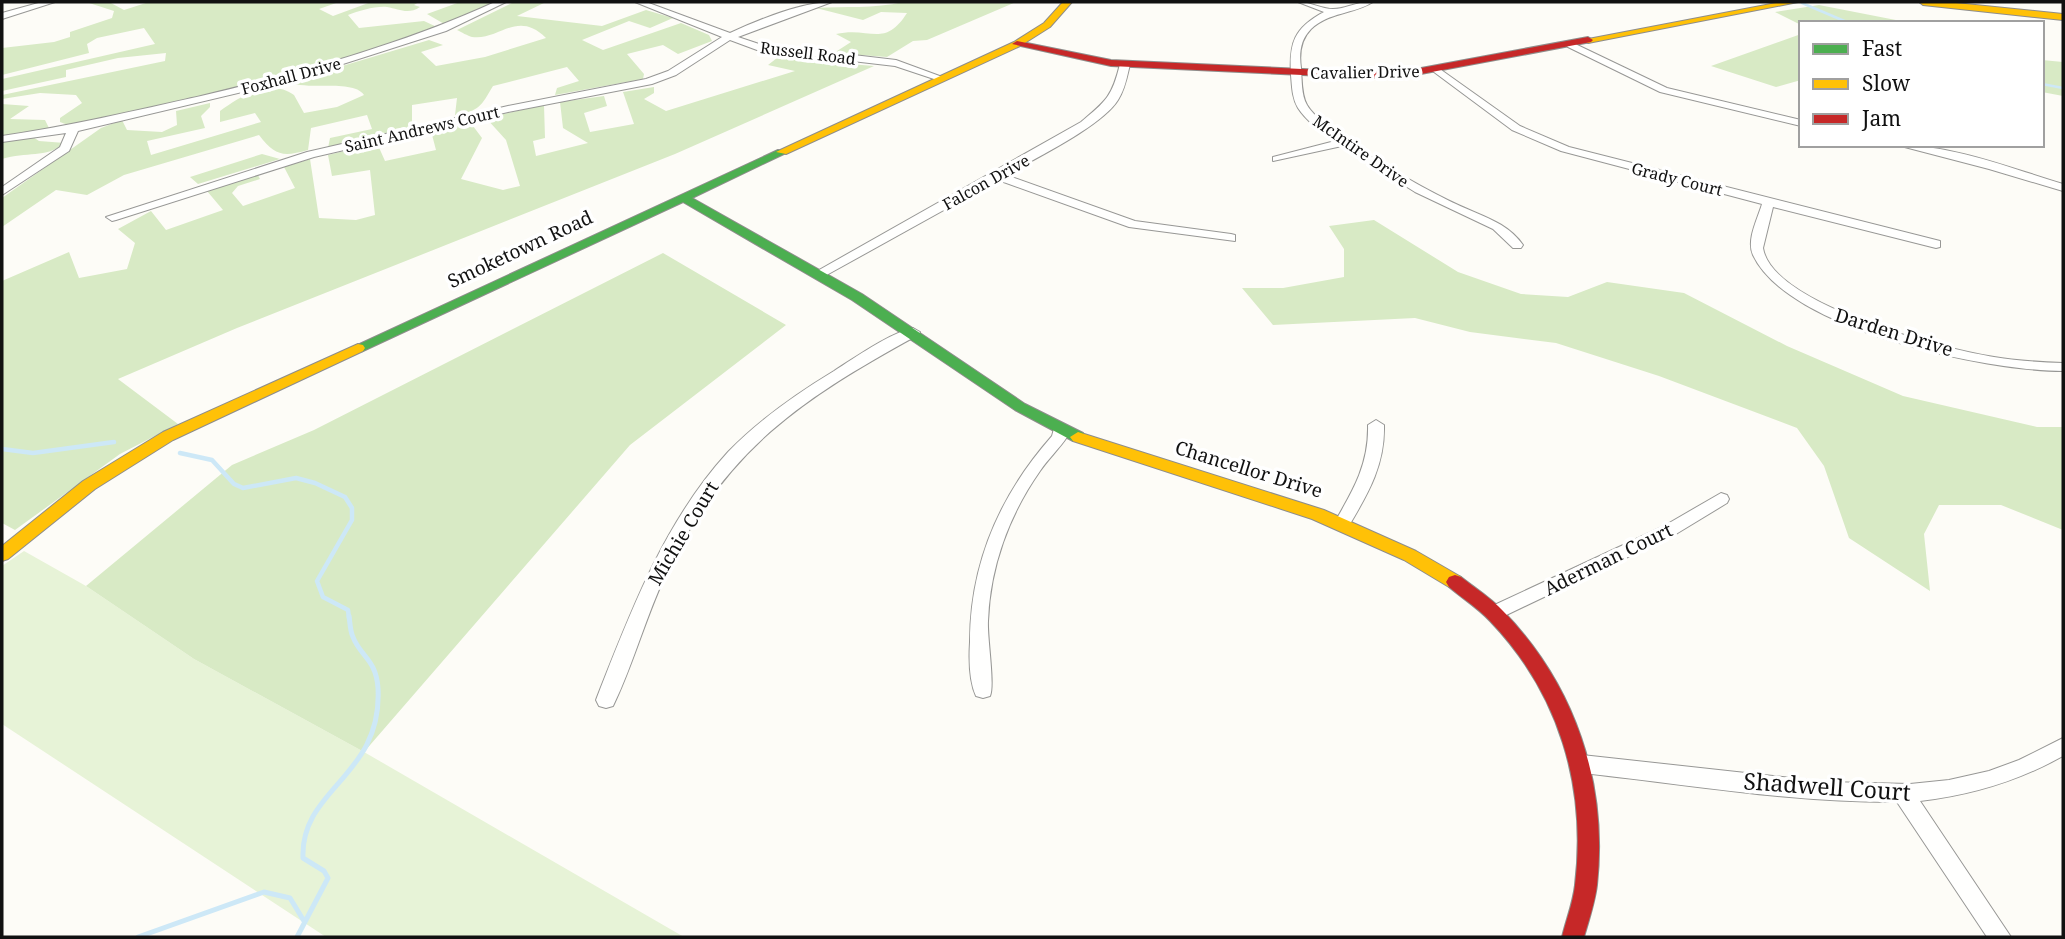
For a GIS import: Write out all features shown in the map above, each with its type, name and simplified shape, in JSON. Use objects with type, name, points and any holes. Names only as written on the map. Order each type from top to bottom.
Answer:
[{"type":"street","points":[[2,16],[51,2]]},
{"type":"street","name":"Foxhall Drive","points":[[2,139],[73,129],[335,65],[447,28],[502,2]]},
{"type":"street","name":"Russell Road","points":[[639,2],[726,38],[796,54],[897,63],[940,78]]},
{"type":"street","name":"Saint Andrews Court","points":[[112,216],[311,154],[508,109],[648,82],[672,73],[726,38],[769,20],[828,2]]},
{"type":"street","name":"Smoketown Road","points":[[2,555],[89,485],[168,436],[1017,44],[1046,25],[1068,2]]},
{"type":"street","points":[[1302,2],[1332,12]]},
{"type":"street","name":"McIntire Drive","points":[[1369,2],[1332,12],[1306,28],[1297,40],[1294,56],[1296,73],[1300,99],[1307,113],[1345,142],[1418,190],[1495,226],[1517,245]]},
{"type":"street","name":"Cavalier Drive","points":[[1017,44],[1125,64],[1386,75],[1437,70],[1794,2]]},
{"type":"street","points":[[1923,2],[2005,13],[2063,17]]},
{"type":"street","points":[[1571,45],[1664,90],[1799,123]]},
{"type":"street","name":"Falcon Drive","points":[[818,274],[997,176],[1097,115],[1116,93],[1125,64]]},
{"type":"street","name":"Grady Court","points":[[1437,70],[1510,124],[1547,142],[1615,164],[1936,244]]},
{"type":"street","points":[[2,192],[65,149],[73,129]]},
{"type":"street","points":[[1277,159],[1345,142]]},
{"type":"street","points":[[1910,147],[2003,169],[2063,188]]},
{"type":"street","points":[[997,176],[1133,224],[1231,238]]},
{"type":"street","name":"Chancellor Drive","points":[[682,197],[818,274],[913,332],[1010,401],[1060,429],[1117,450],[1343,520],[1404,547],[1434,565],[1493,613],[1533,659],[1552,690],[1582,764],[1589,792],[1592,844],[1585,895],[1573,937]]},
{"type":"street","name":"Darden Drive","points":[[1769,202],[1757,244],[1758,253],[1779,282],[1812,305],[1852,323],[1930,345],[2022,365],[2063,367]]},
{"type":"street","name":"Michie Court","points":[[606,700],[652,583],[674,542],[714,480],[752,439],[780,415],[913,332]]},
{"type":"street","points":[[1343,520],[1370,473],[1378,449],[1376,425]]},
{"type":"street","points":[[983,690],[977,643],[979,612],[999,527],[1022,480],[1059,437],[1060,429]]},
{"type":"street","name":"Aderman Court","points":[[1493,613],[1670,530],[1721,499]]},
{"type":"street","name":"Shadwell Court","points":[[1582,764],[1829,791],[1904,795],[1954,789],[2001,775],[2063,746]]},
{"type":"street","points":[[1904,795],[2000,937]]},
{"type":"green space","points":[[86,2],[109,2],[124,10],[149,2],[339,2],[319,9],[333,16],[371,2],[419,2],[414,5],[420,7],[411,11],[382,7],[348,15],[359,28],[424,21],[439,28],[301,72],[97,121],[68,125],[60,122],[60,118],[82,103],[76,95],[40,93],[2,99],[2,95],[165,61],[166,53],[118,58],[66,70],[66,77],[2,91],[2,79],[155,44],[144,28],[97,38],[87,44],[89,53],[2,75],[2,48],[54,42],[70,37],[70,32],[112,18],[114,11]]},
{"type":"green space","points":[[460,2],[496,2],[446,25],[427,14]]},
{"type":"green space","points":[[514,2],[546,2],[517,16],[602,26],[646,10],[673,18],[650,28],[629,21],[582,40],[603,50],[681,23],[709,35],[712,41],[678,54],[663,45],[627,54],[644,74],[643,79],[555,95],[557,88],[579,81],[567,67],[493,86],[479,106],[470,112],[455,115],[457,98],[412,105],[412,127],[328,148],[330,138],[372,129],[367,115],[311,128],[308,150],[299,152],[286,154],[275,151],[259,135],[124,175],[87,195],[56,190],[2,227],[2,198],[101,128],[122,120],[127,130],[162,132],[177,125],[176,111],[210,103],[210,107],[201,116],[205,128],[147,141],[151,155],[261,122],[255,113],[220,122],[220,111],[256,91],[275,88],[285,90],[294,95],[304,113],[337,107],[364,95],[350,87],[307,86],[289,82],[429,40],[443,45],[421,52],[436,66],[485,57],[546,38],[526,26],[508,28],[482,37],[472,37],[457,30]]},
{"type":"green space","points":[[903,2],[1016,2],[927,40],[913,41],[887,57],[834,53],[851,42],[836,34],[883,33],[899,24],[907,13],[881,12],[863,20],[816,8]]},
{"type":"green space","points":[[1819,5],[1899,21],[1799,21],[1799,24],[1775,12]]},
{"type":"green space","points":[[1799,35],[1799,81],[1776,87],[1711,66]]},
{"type":"green space","points":[[777,58],[874,66],[675,154],[237,328],[118,379],[178,424],[120,454],[15,530],[2,523],[2,281],[69,252],[79,278],[127,269],[135,243],[118,229],[151,211],[166,230],[223,210],[207,191],[257,173],[260,179],[238,186],[232,193],[243,206],[295,188],[284,167],[310,159],[319,218],[356,220],[375,215],[370,170],[332,176],[328,155],[377,143],[385,161],[436,150],[431,131],[470,122],[482,138],[461,179],[503,190],[520,186],[506,140],[486,118],[544,105],[545,138],[533,141],[536,156],[588,143],[563,128],[560,102],[604,96],[607,106],[584,113],[590,132],[634,124],[623,92],[654,87],[654,93],[644,99],[666,111],[795,71],[768,65]]},
{"type":"green space","points":[[2044,60],[2063,62],[2063,96],[2044,92]]},
{"type":"green space","points":[[2,104],[29,106],[10,119],[45,120],[50,130],[2,137]]},
{"type":"green space","points":[[30,135],[39,141],[65,143],[43,153],[2,159],[2,141]]},
{"type":"green space","points":[[262,154],[280,159],[198,184],[190,177]]},
{"type":"green space","points":[[1374,220],[1458,272],[1521,294],[1568,297],[1607,282],[1684,293],[1787,346],[1903,396],[2037,427],[2063,427],[2063,530],[2001,505],[1939,505],[1924,534],[1930,591],[1849,538],[1824,466],[1797,428],[1659,376],[1556,343],[1470,332],[1415,318],[1273,325],[1242,288],[1283,288],[1344,277],[1344,249],[1329,226]]},
{"type":"green space","points":[[663,253],[786,325],[630,445],[364,752],[194,659],[86,586],[232,465],[314,430]]},
{"type":"green space","points":[[24,551],[86,586],[194,659],[364,752],[684,937],[326,937],[2,724],[2,566]]},
{"type":"waterway","points":[[1802,3],[1844,21]]},
{"type":"waterway","points":[[2044,84],[2063,88]]},
{"type":"waterway","points":[[2,449],[33,453],[114,442]]},
{"type":"waterway","points":[[180,453],[212,460],[234,484],[243,488],[296,478],[315,483],[345,497],[352,508],[352,520],[317,581],[323,597],[348,610],[349,618]]},
{"type":"waterway","points":[[297,937],[328,878],[324,871],[303,858],[306,834],[314,814],[356,762],[368,742],[376,718],[377,678],[353,637],[349,616]]},
{"type":"waterway","points":[[138,937],[264,892],[290,898],[304,921]]},
{"type":"traffic: fast","points":[[358,348],[782,152]]},
{"type":"traffic: fast","points":[[682,197],[857,297],[1020,407],[1078,437]]},
{"type":"traffic: slow","points":[[782,152],[1017,44],[1047,25],[1068,2]]},
{"type":"traffic: slow","points":[[1588,40],[1794,2]]},
{"type":"traffic: slow","points":[[1923,2],[2063,17]]},
{"type":"traffic: slow","points":[[2,555],[89,485],[168,436],[358,348]]},
{"type":"traffic: slow","points":[[1078,437],[1271,499],[1365,533],[1410,555],[1455,582]]},
{"type":"traffic: jam","points":[[1017,44],[1111,63],[1367,75],[1405,74],[1588,40]]},
{"type":"traffic: jam","points":[[1455,582],[1495,614],[1528,651],[1554,694],[1574,740],[1585,789],[1590,838],[1586,888],[1573,937]]}]
